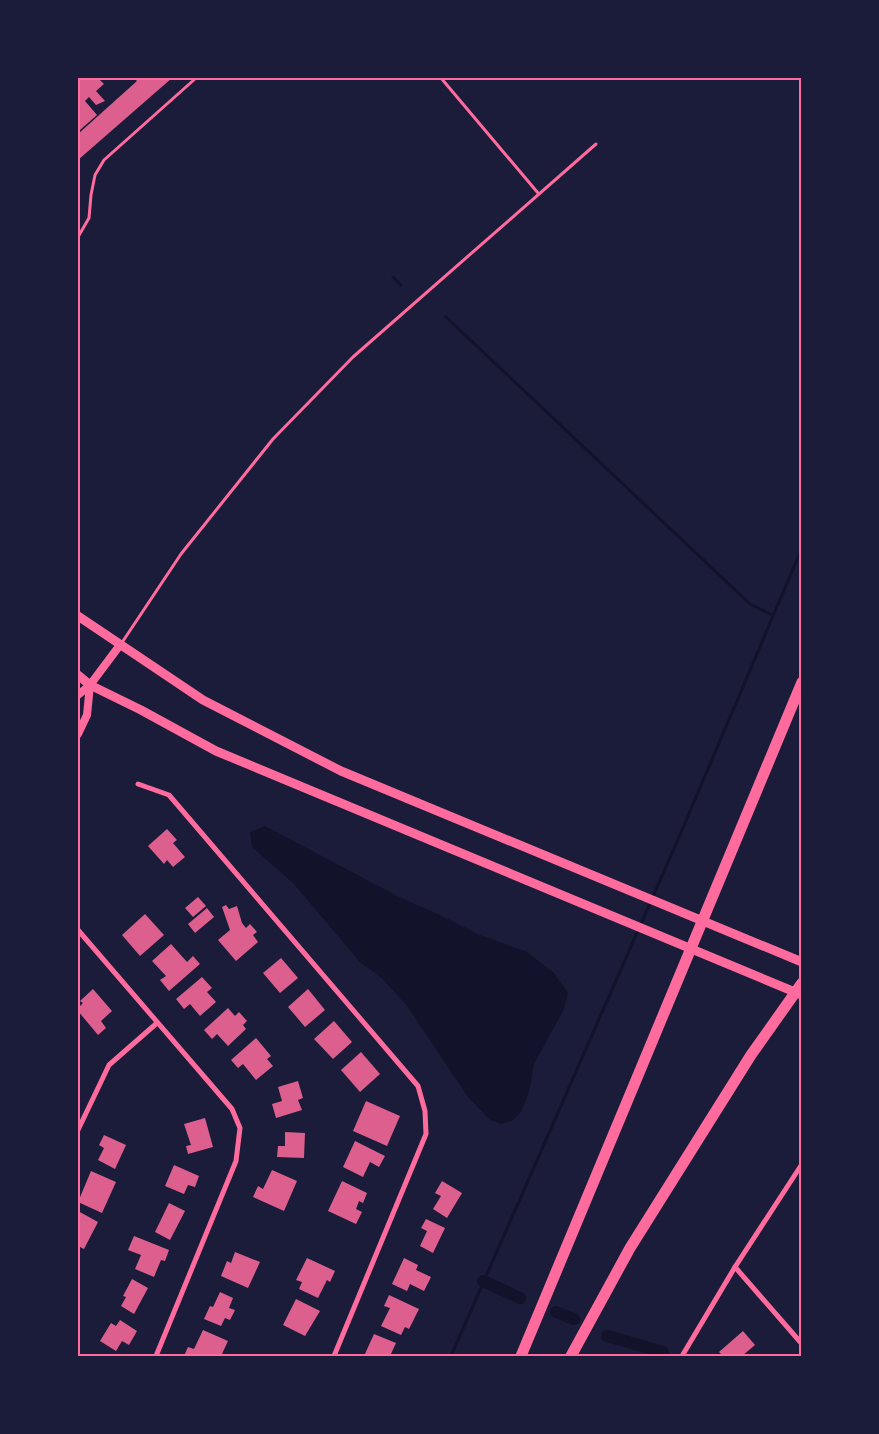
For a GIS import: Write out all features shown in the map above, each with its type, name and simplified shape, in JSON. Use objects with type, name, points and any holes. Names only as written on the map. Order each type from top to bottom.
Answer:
[{"type":"highway","points":[[521,1356],[802,682]]},
{"type":"highway","points":[[571,1356],[630,1248],[751,1055],[802,983]]},
{"type":"main road","points":[[78,616],[203,700],[340,771],[802,962]]},
{"type":"main road","points":[[78,675],[90,685],[216,751],[802,995]]},
{"type":"street","points":[[78,695],[90,685],[120,645]]},
{"type":"street","points":[[78,734],[87,715],[90,685]]},
{"type":"street","points":[[138,784],[169,795],[418,1086],[425,1111],[426,1134],[334,1356]]},
{"type":"street","points":[[78,930],[232,1109],[240,1128],[236,1161],[156,1356]]},
{"type":"street","points":[[78,1130],[109,1065],[157,1023]]},
{"type":"street","points":[[682,1356],[734,1267],[802,1164]]},
{"type":"street","points":[[734,1267],[802,1344]]},
{"type":"lane","points":[[78,237],[89,218],[95,174],[104,160],[196,78]]},
{"type":"lane","points":[[441,78],[538,193]]},
{"type":"lane","points":[[120,645],[181,554],[273,439],[353,357],[596,144]]},
{"type":"shaded area","points":[[265,826],[401,898],[480,935],[527,952],[554,973],[568,993],[563,1011],[534,1064],[529,1092],[521,1112],[513,1120],[501,1124],[490,1120],[468,1097],[407,1006],[382,978],[360,962],[293,883],[252,847],[250,832]]},
{"type":"building","points":[[82,78],[98,78],[104,84],[96,91],[105,101],[96,105],[89,97],[85,101],[97,115],[80,130],[78,127],[78,81]]},
{"type":"building","points":[[134,78],[172,78],[78,160],[78,134],[137,81]]},
{"type":"building","points":[[167,829],[177,840],[173,843],[185,857],[173,867],[167,860],[164,864],[148,846]]},
{"type":"building","points":[[198,897],[206,906],[193,917],[185,908]]},
{"type":"building","points":[[226,905],[229,909],[237,906],[242,923],[246,928],[250,924],[257,932],[253,935],[258,942],[236,961],[218,940],[230,930],[222,907]]},
{"type":"building","points":[[207,908],[214,917],[195,933],[188,924]]},
{"type":"building","points":[[145,914],[164,935],[140,956],[122,935]]},
{"type":"building","points":[[171,944],[187,962],[193,956],[200,964],[169,991],[160,980],[166,976],[152,961]]},
{"type":"building","points":[[281,958],[298,978],[280,993],[263,973]]},
{"type":"building","points":[[202,977],[212,988],[207,992],[216,1002],[200,1016],[190,1004],[184,1009],[176,999]]},
{"type":"building","points":[[93,989],[112,1011],[101,1021],[106,1028],[98,1035],[78,1011],[78,1008],[83,1003],[80,1001]]},
{"type":"building","points":[[308,989],[325,1010],[305,1027],[288,1007]]},
{"type":"building","points":[[228,1008],[235,1016],[239,1012],[247,1021],[243,1025],[246,1029],[228,1046],[217,1034],[212,1039],[204,1030]]},
{"type":"building","points":[[334,1021],[352,1042],[333,1059],[314,1039]]},
{"type":"building","points":[[256,1038],[271,1056],[267,1059],[273,1066],[256,1080],[243,1064],[238,1068],[231,1060]]},
{"type":"building","points":[[361,1052],[380,1074],[360,1092],[341,1070]]},
{"type":"building","points":[[298,1081],[303,1098],[298,1100],[302,1110],[276,1118],[272,1104],[282,1101],[278,1087]]},
{"type":"building","points":[[366,1101],[400,1116],[387,1146],[353,1131]]},
{"type":"building","points":[[205,1118],[213,1147],[188,1154],[186,1146],[191,1145],[184,1124]]},
{"type":"building","points":[[285,1132],[305,1133],[304,1158],[277,1157],[278,1146],[285,1146]]},
{"type":"building","points":[[104,1135],[126,1145],[115,1169],[98,1160],[104,1148],[99,1145]]},
{"type":"building","points":[[355,1141],[385,1156],[379,1167],[370,1162],[363,1177],[343,1167]]},
{"type":"building","points":[[174,1165],[199,1176],[195,1187],[188,1185],[184,1194],[165,1186]]},
{"type":"building","points":[[272,1170],[297,1181],[284,1211],[253,1197],[258,1186],[263,1189]]},
{"type":"building","points":[[91,1171],[116,1182],[102,1213],[78,1202]]},
{"type":"building","points":[[342,1181],[367,1193],[363,1203],[359,1201],[356,1209],[362,1212],[356,1224],[328,1211]]},
{"type":"building","points":[[442,1181],[462,1193],[447,1218],[433,1209],[441,1196],[435,1193]]},
{"type":"building","points":[[169,1203],[185,1211],[170,1240],[155,1232]]},
{"type":"building","points":[[78,1211],[98,1222],[84,1249],[78,1246]]},
{"type":"building","points":[[426,1219],[445,1228],[433,1253],[420,1246],[427,1231],[421,1228]]},
{"type":"building","points":[[134,1236],[169,1250],[165,1261],[161,1260],[154,1277],[135,1269],[141,1255],[128,1250]]},
{"type":"building","points":[[235,1252],[260,1262],[248,1288],[221,1276],[227,1261],[231,1263]]},
{"type":"building","points":[[307,1258],[335,1271],[330,1282],[327,1280],[318,1298],[299,1289],[302,1282],[296,1280]]},
{"type":"building","points":[[404,1258],[418,1265],[416,1270],[431,1277],[424,1291],[410,1284],[407,1291],[392,1284]]},
{"type":"building","points":[[132,1279],[148,1288],[134,1314],[121,1306],[126,1297],[123,1296]]},
{"type":"building","points":[[220,1292],[233,1298],[229,1308],[235,1310],[230,1320],[225,1318],[221,1326],[204,1319],[210,1306],[213,1307]]},
{"type":"building","points":[[389,1295],[419,1309],[409,1329],[405,1327],[401,1335],[381,1326],[390,1308],[384,1306]]},
{"type":"building","points":[[296,1299],[320,1311],[305,1336],[283,1325]]},
{"type":"building","points":[[120,1320],[137,1331],[129,1345],[122,1341],[116,1351],[100,1341],[111,1323],[116,1326]]},
{"type":"building","points":[[203,1330],[228,1341],[221,1356],[184,1356],[188,1347],[194,1349]]},
{"type":"building","points":[[743,1331],[755,1345],[742,1356],[723,1356],[719,1352]]},
{"type":"building","points":[[374,1334],[396,1343],[390,1356],[364,1356]]},
{"type":"waterway","points":[[393,277],[401,285]]},
{"type":"waterway","points":[[446,317],[750,604],[772,615]]},
{"type":"waterway","points":[[451,1356],[676,844],[802,548]]},
{"type":"waterway","points":[[483,1281],[520,1298]]},
{"type":"waterway","points":[[556,1312],[574,1319]]},
{"type":"waterway","points":[[607,1336],[663,1352]]}]
